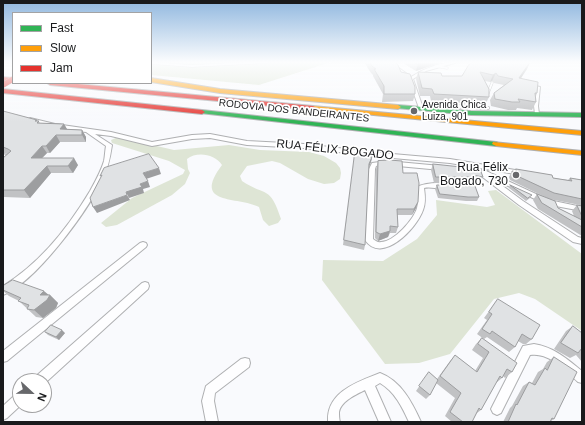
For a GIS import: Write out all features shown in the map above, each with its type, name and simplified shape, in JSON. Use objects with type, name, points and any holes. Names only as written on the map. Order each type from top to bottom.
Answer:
[{"type":"main road","points":[[163,82],[220,91],[421,108],[582,115]]},
{"type":"main road","name":"RODOVIA DOS BANDEIRANTES","points":[[61,84],[582,133]]},
{"type":"main road","name":"RODOVIA DOS BANDEIRANTES","points":[[3,91],[582,153]]},
{"type":"main road","points":[[558,130],[566,126],[582,126]]},
{"type":"street","points":[[412,82],[421,108]]},
{"type":"street","points":[[537,114],[536,106],[538,87]]},
{"type":"street","name":"RUA FÉLIX BOGADO","points":[[23,118],[55,126],[111,134],[152,144],[192,137],[210,136],[247,143],[304,146],[381,156],[450,161],[481,170],[530,174]]},
{"type":"street","points":[[3,291],[16,284],[33,269],[74,222],[91,196],[107,165],[110,151],[107,142],[88,131]]},
{"type":"street","points":[[3,166],[11,159],[6,156]]},
{"type":"street","points":[[451,186],[421,186],[420,210],[411,226],[401,236],[393,241],[380,245],[371,243],[369,240],[372,169],[374,164],[481,170],[546,202],[582,209]]},
{"type":"street","points":[[481,170],[515,199],[580,241]]},
{"type":"street","points":[[3,357],[143,245]]},
{"type":"street","points":[[48,373],[144,286]]},
{"type":"street","points":[[497,409],[527,350],[533,348],[543,350],[582,378]]},
{"type":"street","points":[[212,422],[208,401],[210,390],[245,363]]},
{"type":"street","points":[[334,422],[334,408],[341,399],[368,383],[380,378],[389,382],[397,390],[415,422]]},
{"type":"street","points":[[368,383],[385,422]]},
{"type":"street","points":[[3,414],[12,406]]},
{"type":"lane","points":[[487,97],[492,83]]},
{"type":"lane","points":[[486,103],[490,111]]},
{"type":"lane","points":[[440,104],[490,111]]},
{"type":"green space","points":[[225,82],[269,82],[259,85]]},
{"type":"green space","points":[[118,137],[174,150],[229,145],[260,150],[309,152],[324,156],[336,163],[340,168],[340,179],[334,183],[324,184],[308,179],[280,163],[272,161],[247,166],[240,176],[242,181],[270,196],[277,208],[281,219],[278,223],[269,226],[263,220],[259,207],[230,200],[215,193],[212,187],[214,178],[222,165],[215,158],[210,156],[201,154],[196,155],[187,159],[190,173],[185,184],[172,195],[117,225],[106,227],[101,223],[132,198],[183,174],[185,170],[169,161],[112,143],[111,140]]},
{"type":"green space","points":[[496,190],[582,254],[582,331],[535,299],[519,293],[494,299],[450,354],[419,363],[385,364],[322,280],[323,260],[383,261],[417,239],[437,215],[436,200],[487,207],[495,205],[488,191]]},
{"type":"building","points":[[382,82],[413,82],[415,94],[384,94],[384,86]]},
{"type":"building","points":[[420,82],[485,82],[489,89],[489,97],[434,94],[432,89],[422,88]]},
{"type":"building","points":[[509,82],[538,82],[537,93],[535,93],[536,102],[518,99],[520,102],[512,102],[495,99],[494,93]]},
{"type":"building","points":[[3,111],[37,120],[35,121],[39,121],[37,123],[64,124],[60,129],[82,130],[82,135],[56,135],[46,146],[42,146],[31,158],[74,158],[68,166],[47,166],[24,190],[3,190],[3,158],[11,151],[3,147]]},
{"type":"building","points":[[355,153],[370,155],[370,157],[372,157],[369,164],[365,245],[344,240]]},
{"type":"building","points":[[149,154],[159,168],[143,173],[148,181],[140,184],[142,187],[126,192],[127,195],[93,207],[90,198],[104,168]]},
{"type":"building","points":[[378,161],[402,161],[403,173],[417,173],[419,183],[418,202],[414,209],[397,209],[398,227],[390,226],[390,231],[380,234],[376,232]]},
{"type":"building","points":[[433,164],[480,169],[483,177],[472,175],[473,177],[436,177]]},
{"type":"building","points":[[516,169],[552,175],[553,178],[572,181],[570,178],[582,180],[582,199],[554,193],[513,174],[512,171],[517,172]]},
{"type":"building","points":[[437,185],[475,186],[479,197],[440,194]]},
{"type":"building","points":[[510,185],[532,195],[528,198]]},
{"type":"building","points":[[537,194],[555,201],[558,208],[582,220],[582,227],[542,203]]},
{"type":"building","points":[[577,205],[582,206],[582,216]]},
{"type":"building","points":[[13,280],[44,291],[40,295],[50,295],[47,300],[34,310],[27,309],[29,305],[18,301],[21,298],[3,290],[3,286]]},
{"type":"building","points":[[498,299],[540,325],[532,339],[522,334],[515,347],[492,331],[490,334],[482,329],[492,314],[489,312]]},
{"type":"building","points":[[51,325],[62,330],[56,337],[45,332]]},
{"type":"building","points":[[573,326],[582,333],[582,348],[578,353],[561,343]]},
{"type":"building","points":[[482,338],[517,363],[512,372],[507,369],[502,378],[500,376],[481,410],[479,408],[472,422],[463,422],[450,412],[461,393],[440,376],[455,355],[477,372],[489,352],[478,344]]},
{"type":"building","points":[[554,357],[577,372],[554,419],[552,418],[550,422],[508,422],[516,404],[517,405],[529,382],[535,385],[545,368],[547,370]]},
{"type":"building","points":[[429,372],[438,380],[430,395],[419,386]]},
{"type":"traffic: fast","points":[[398,107],[471,113],[582,115]]},
{"type":"traffic: fast","points":[[202,112],[496,144]]},
{"type":"traffic: slow","points":[[163,82],[220,91],[398,107]]},
{"type":"traffic: slow","points":[[313,108],[582,133]]},
{"type":"traffic: slow","points":[[496,144],[582,153]]},
{"type":"traffic: jam","points":[[3,85],[8,82]]},
{"type":"traffic: jam","points":[[61,84],[313,108]]},
{"type":"traffic: jam","points":[[3,91],[202,112]]},
{"type":"place","name":"Avenida Chica Luiza, 901","points":[[414,111]]},
{"type":"place","name":"Rua Félix Bogado, 730","points":[[516,175]]}]
